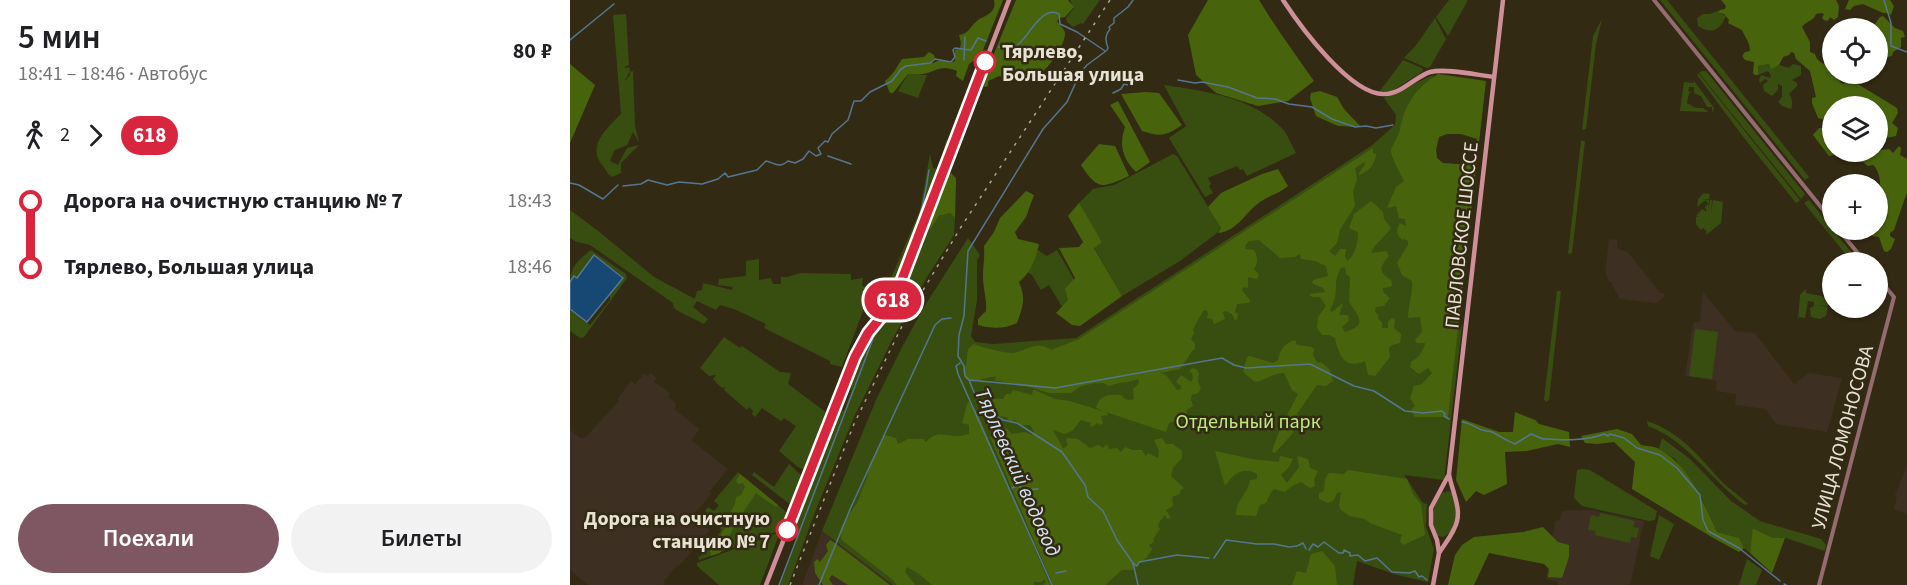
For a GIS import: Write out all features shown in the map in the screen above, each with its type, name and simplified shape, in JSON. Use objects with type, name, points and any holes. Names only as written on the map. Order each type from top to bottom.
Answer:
[{"type":"main road","points":[[766,585],[855,357],[868,333],[896,295],[1009,0]]},
{"type":"main road","points":[[1283,0],[1313,41],[1342,72],[1356,83],[1377,93],[1391,93],[1432,72],[1494,77]]},
{"type":"main road","name":"ПАВЛОВСКОЕ ШОССЕ","points":[[1449,537],[1457,524],[1459,513],[1449,474],[1503,0]]},
{"type":"main road","name":"ПАВЛОВСКОЕ ШОССЕ","points":[[1435,535],[1431,521],[1431,508],[1449,474]]},
{"type":"main road","points":[[1440,490],[1453,491]]},
{"type":"main road","points":[[1435,535],[1442,538],[1449,537]]},
{"type":"main road","points":[[1435,535],[1439,554]]},
{"type":"main road","points":[[1433,585],[1439,554],[1449,537]]},
{"type":"street","points":[[1654,0],[1822,208]]},
{"type":"street","points":[[1847,240],[1857,252]]},
{"type":"street","name":"УЛИЦА ЛОМОНОСОВА","points":[[1819,585],[1894,297],[1888,290]]},
{"type":"shaded area","points":[[1609,239],[1617,240],[1617,248],[1628,252],[1660,293],[1664,293],[1665,296],[1656,303],[1620,299],[1613,283],[1605,273]]},
{"type":"shaded area","points":[[1703,292],[1735,331],[1755,333],[1794,384],[1809,373],[1842,378],[1827,432],[1776,424],[1765,409],[1735,405],[1736,394],[1716,391],[1717,381],[1685,376],[1693,323],[1700,321]]},
{"type":"shaded area","points":[[651,373],[657,378],[654,382],[670,393],[668,397],[676,403],[675,410],[700,429],[691,440],[728,469],[692,517],[710,530],[679,566],[677,565],[663,585],[588,585],[570,570],[570,430],[580,438],[585,438],[619,401],[617,399],[631,381],[635,384],[644,374],[648,376]]},
{"type":"shaded area","points":[[1907,466],[1907,514],[1893,509],[1897,498],[1895,495]]},
{"type":"shaded area","points":[[1592,510],[1644,521],[1630,585],[1558,585],[1558,582],[1546,579],[1555,521],[1560,520],[1562,511]]},
{"type":"shaded area","points":[[822,531],[893,585],[802,585]]},
{"type":"green space","points":[[994,0],[1003,0],[979,60],[976,59],[969,64],[963,81],[956,76],[957,71],[943,68],[923,74],[908,74],[893,93],[890,93],[885,81],[902,59],[924,57],[929,52],[934,55],[935,58],[931,61],[933,63],[940,60],[951,63],[955,61],[955,50],[960,48],[961,43],[959,35],[965,33],[978,20],[990,13],[994,8]]},
{"type":"green space","points":[[1016,0],[1068,0],[1074,7],[1065,17],[1057,21],[1065,33],[1062,44],[1050,64],[1036,76],[1033,74],[1026,79],[1021,78],[1022,70],[1017,73],[1013,70],[1007,72],[1004,77],[999,76],[988,81],[988,86],[983,86],[984,78]]},
{"type":"green space","points":[[1070,0],[1100,0],[1083,24],[1073,27],[1066,18],[1074,8]]},
{"type":"green space","points":[[1208,0],[1259,0],[1314,81],[1288,101],[1258,106],[1216,93],[1196,75],[1188,35]]},
{"type":"green space","points":[[1449,0],[1468,0],[1448,36],[1436,17]]},
{"type":"green space","points":[[1660,0],[1667,0],[1809,177],[1805,180]]},
{"type":"green space","points":[[1721,0],[1836,0],[1839,6],[1838,17],[1822,18],[1824,14],[1816,14],[1802,27],[1810,42],[1810,52],[1822,62],[1822,84],[1858,84],[1877,96],[1822,96],[1822,119],[1818,118],[1812,103],[1812,98],[1816,97],[1810,71],[1791,52],[1783,57],[1779,65],[1771,69],[1769,64],[1758,66],[1758,75],[1755,75],[1753,73],[1754,62],[1745,60],[1742,56],[1745,52],[1750,51],[1742,30],[1728,23],[1729,20],[1724,14],[1718,13],[1726,6]]},
{"type":"green space","points":[[1849,0],[1890,0],[1894,6],[1891,15],[1863,4],[1854,6],[1850,10],[1845,9]]},
{"type":"green space","points":[[1720,10],[1718,13],[1726,16],[1718,28],[1707,30],[1698,26],[1697,18],[1703,14]]},
{"type":"green space","points":[[626,14],[629,65],[624,67],[629,67],[630,71],[624,79],[626,80],[633,71],[635,126],[639,142],[633,132],[627,145],[613,151],[610,161],[618,165],[627,148],[639,145],[621,163],[621,173],[612,177],[598,159],[597,145],[604,132],[621,114],[613,15]]},
{"type":"green space","points":[[1435,18],[1446,39],[1430,67],[1427,68],[1404,58]]},
{"type":"green space","points":[[1602,19],[1596,44],[1586,129],[1582,130],[1593,36]]},
{"type":"green space","points":[[1888,21],[1895,28],[1903,31],[1905,37],[1901,38],[1901,47],[1893,52],[1892,56],[1888,57]]},
{"type":"green space","points":[[1403,60],[1422,68],[1423,71],[1392,91],[1380,91]]},
{"type":"green space","points":[[570,64],[595,85],[570,143]]},
{"type":"green space","points":[[1769,64],[1771,68],[1779,65],[1789,68],[1793,64],[1801,66],[1801,75],[1792,80],[1797,83],[1797,86],[1789,94],[1792,101],[1791,109],[1778,102],[1782,97],[1782,86],[1778,84],[1778,90],[1772,96],[1764,91],[1763,85],[1768,81],[1765,79],[1760,83],[1761,75],[1770,78],[1771,76],[1768,71],[1758,75],[1758,66]]},
{"type":"green space","points":[[1706,71],[1805,194],[1801,199],[1699,73]]},
{"type":"green space","points":[[908,74],[927,75],[918,98],[898,91]]},
{"type":"green space","name":"Отдельный парк","points":[[1435,74],[1410,110],[1429,323],[1462,326],[1444,480],[1404,475],[1423,503],[1427,504],[1426,527],[1434,549],[1428,582],[1397,575],[1357,561],[1353,585],[893,585],[822,531],[876,400],[901,349],[924,307],[968,238],[980,255],[977,260],[977,300],[971,336],[975,342],[993,344],[1076,338],[1371,146],[1395,125],[1396,115],[1384,98]]},
{"type":"green space","points":[[1438,74],[1486,81],[1448,417],[1415,417],[1411,410],[1415,406],[1410,398],[1414,386],[1422,384],[1432,373],[1428,368],[1419,374],[1410,367],[1411,362],[1422,351],[1425,343],[1417,343],[1415,340],[1422,332],[1420,317],[1408,318],[1412,281],[1402,275],[1397,263],[1408,245],[1408,241],[1402,240],[1397,232],[1400,223],[1406,226],[1405,219],[1399,218],[1396,206],[1387,208],[1396,187],[1404,181],[1393,157],[1392,148],[1408,104],[1430,79]],"holes":[[[1447,134],[1461,134],[1477,139],[1471,165],[1443,163],[1437,158],[1439,137]]]},
{"type":"green space","points":[[1699,74],[1800,200],[1796,203],[1744,138],[1697,75]]},
{"type":"green space","points":[[1694,81],[1714,108],[1712,113],[1712,107],[1707,107],[1701,96],[1694,93],[1694,87],[1689,87],[1688,91],[1692,92],[1689,93],[1687,103],[1708,112],[1680,111],[1684,82],[1693,83]]},
{"type":"green space","points":[[1164,85],[1229,98],[1260,111],[1285,132],[1296,153],[1247,176],[1243,169],[1240,170],[1237,166],[1208,178],[1213,193],[1205,197],[1169,138],[1186,126]]},
{"type":"green space","points":[[1320,91],[1337,97],[1344,109],[1361,127],[1338,126],[1316,116],[1310,98],[1311,93]]},
{"type":"green space","points":[[1159,93],[1182,125],[1163,134],[1142,131],[1121,94]]},
{"type":"green space","points":[[1118,101],[1150,162],[1136,172],[1123,151],[1122,140],[1125,127],[1110,105]]},
{"type":"green space","points":[[1888,102],[1897,108],[1898,113],[1892,123],[1898,128],[1896,136],[1888,138]]},
{"type":"green space","points":[[1819,128],[1822,128],[1822,147],[1813,135]]},
{"type":"green space","points":[[949,139],[951,142],[892,295],[884,307],[878,309],[920,210],[930,154],[933,168],[938,169],[946,141]]},
{"type":"green space","points":[[1581,141],[1585,141],[1572,253],[1568,254]]},
{"type":"green space","points":[[1099,144],[1115,146],[1129,176],[1106,185],[1101,185],[1092,179],[1081,165]]},
{"type":"green space","points":[[1899,146],[1900,155],[1907,159],[1907,192],[1894,230],[1890,233],[1890,236],[1895,239],[1891,249],[1887,252],[1884,251],[1880,240],[1888,240],[1888,174],[1878,174],[1873,165],[1868,166],[1863,162],[1888,162],[1888,149],[1893,153]]},
{"type":"green space","points":[[1373,148],[1373,153],[1376,154],[1371,167],[1359,175],[1365,165],[1364,162],[1355,168],[1357,179],[1353,192],[1355,206],[1340,230],[1337,243],[1329,251],[1335,256],[1340,249],[1346,249],[1347,261],[1354,252],[1358,240],[1358,232],[1349,228],[1354,214],[1371,201],[1383,212],[1384,219],[1391,228],[1371,253],[1386,251],[1389,256],[1381,269],[1391,280],[1392,285],[1383,288],[1383,292],[1390,298],[1384,306],[1376,307],[1375,311],[1382,322],[1382,328],[1388,328],[1388,322],[1392,318],[1395,320],[1394,328],[1401,334],[1400,343],[1389,348],[1390,357],[1375,376],[1368,375],[1365,361],[1352,364],[1347,362],[1338,350],[1335,338],[1322,335],[1317,328],[1318,317],[1326,306],[1320,297],[1312,297],[1309,294],[1325,292],[1323,288],[1312,283],[1313,280],[1328,276],[1326,266],[1315,261],[1301,259],[1300,254],[1295,257],[1280,258],[1259,240],[1249,241],[1245,246],[1246,249],[1255,252],[1257,262],[1254,269],[1259,275],[1257,279],[1248,277],[1248,288],[1244,287],[1242,290],[1250,300],[1249,303],[1237,304],[1235,312],[1238,314],[1235,321],[1232,314],[1226,311],[1223,312],[1225,319],[1214,324],[1212,319],[1207,318],[1206,310],[1203,311],[1193,329],[1191,339],[1195,344],[1195,349],[1180,369],[1160,373],[1166,375],[1177,390],[1181,389],[1176,382],[1181,375],[1191,382],[1192,373],[1189,372],[1192,368],[1199,373],[1198,381],[1201,389],[1192,395],[1193,406],[1186,410],[1188,416],[1169,423],[1166,432],[1106,412],[1109,415],[1101,416],[1103,423],[1101,425],[1097,423],[1092,427],[1091,423],[1081,420],[1072,431],[1065,434],[1053,430],[1063,449],[1068,445],[1066,440],[1068,438],[1078,439],[1090,448],[1098,445],[1103,448],[1107,444],[1109,449],[1117,448],[1121,452],[1125,447],[1142,450],[1146,456],[1148,453],[1158,458],[1159,451],[1154,440],[1162,438],[1166,444],[1173,444],[1182,451],[1182,458],[1173,468],[1171,476],[1184,488],[1180,494],[1172,497],[1173,506],[1166,510],[1171,518],[1167,519],[1165,515],[1160,521],[1158,526],[1160,529],[1153,539],[1154,542],[1149,545],[1152,549],[1147,557],[1132,570],[1122,570],[1105,585],[1053,585],[990,437],[994,434],[1000,435],[1006,428],[1012,434],[1025,432],[1032,435],[1034,431],[1030,425],[1021,425],[1015,420],[1010,421],[994,411],[989,411],[985,406],[990,398],[1003,399],[1013,390],[1032,395],[1035,390],[1055,399],[1070,401],[1105,412],[1096,408],[1099,400],[1112,395],[1121,395],[1128,400],[1134,399],[1133,389],[1139,383],[1138,379],[1109,386],[1096,383],[1081,386],[1071,393],[1049,393],[994,380],[997,377],[971,381],[964,376],[963,369],[966,366],[968,349],[974,344],[1010,353],[1037,346],[1051,350],[1079,339]],"holes":[[[1345,267],[1346,274],[1350,277],[1349,302],[1358,316],[1359,323],[1345,332],[1342,327],[1349,321],[1348,315],[1339,315],[1343,303],[1332,312],[1330,310],[1341,268]]]},
{"type":"green space","points":[[1173,154],[1177,156],[1221,228],[1180,261],[1122,296],[1094,247],[1102,242],[1078,204],[1093,189],[1114,185]]},
{"type":"green space","points":[[1278,169],[1288,186],[1257,204],[1232,228],[1218,233],[1221,228],[1208,207],[1221,193]]},
{"type":"green space","points":[[951,173],[956,178],[955,218],[950,213],[939,216],[927,231],[946,177]]},
{"type":"green space","points":[[948,174],[926,229],[932,227],[939,216],[950,213],[955,218],[954,235],[927,277],[891,342],[854,417],[788,585],[780,585],[830,452],[798,533],[793,528],[840,409],[844,411],[852,389],[848,388],[867,343],[889,317],[901,292],[945,176]]},
{"type":"green space","points":[[1026,191],[1034,195],[1026,217],[1015,232],[1018,239],[1039,244],[1032,265],[1019,282],[1023,298],[1017,323],[993,328],[978,325],[978,319],[986,311],[983,276],[984,246],[1000,218]]},
{"type":"green space","points":[[1704,193],[1710,194],[1709,199],[1702,199],[1709,200],[1708,212],[1710,200],[1712,200],[1711,214],[1713,200],[1723,202],[1721,223],[1706,235],[1707,227],[1706,231],[1703,228],[1701,230],[1705,235],[1696,224],[1696,217],[1699,217],[1696,216],[1702,209],[1707,212],[1706,200],[1697,207],[1698,199]]},
{"type":"green space","points":[[1809,200],[1822,216],[1822,225],[1804,203]]},
{"type":"green space","points":[[1079,203],[1102,242],[1094,248],[1122,296],[1080,326],[1072,325],[1056,313],[1068,300],[1065,289],[1075,278],[1059,248],[1079,247],[1083,242],[1068,216]]},
{"type":"green space","points":[[570,210],[654,277],[695,299],[697,291],[702,290],[703,283],[732,290],[733,287],[718,285],[719,279],[746,276],[746,261],[759,259],[759,280],[771,278],[773,284],[781,284],[781,277],[800,273],[851,274],[851,280],[863,278],[862,286],[872,287],[842,367],[830,364],[830,361],[764,328],[766,324],[734,309],[720,305],[716,310],[697,301],[693,307],[708,319],[704,324],[681,313],[674,308],[673,303],[590,245],[570,238]]},
{"type":"green space","points":[[1834,240],[1841,240],[1851,252],[1844,252]]},
{"type":"green space","points":[[1033,247],[1047,256],[1057,250],[1088,304],[1067,315],[1049,285],[1041,290],[1032,275],[1021,269]]},
{"type":"green space","points":[[591,250],[626,274],[627,278],[584,337],[580,338],[570,331],[570,310],[590,325],[610,300],[610,295],[623,277],[595,255],[577,279],[570,282],[574,267]]},
{"type":"green space","points":[[1806,289],[1806,293],[1822,296],[1822,305],[1817,305],[1822,306],[1822,318],[1811,317],[1810,308],[1814,306],[1814,302],[1808,301],[1805,318],[1799,317],[1798,322],[1800,295]]},
{"type":"green space","points":[[1557,291],[1561,291],[1549,400],[1546,402],[1544,399]]},
{"type":"green space","points":[[1695,329],[1718,332],[1712,379],[1689,376]]},
{"type":"green space","points":[[724,337],[740,348],[742,346],[780,372],[791,373],[788,384],[827,413],[805,470],[779,451],[796,426],[784,418],[781,421],[762,408],[755,417],[749,407],[747,410],[724,390],[725,387],[722,388],[713,379],[716,375],[709,376],[700,368]]},
{"type":"green space","points":[[1295,340],[1297,345],[1314,349],[1313,356],[1318,363],[1321,362],[1330,370],[1333,381],[1326,386],[1317,385],[1297,414],[1293,433],[1275,453],[1272,452],[1277,437],[1298,394],[1292,390],[1284,373],[1255,382],[1243,372],[1247,357],[1273,363],[1278,360],[1284,347]]},
{"type":"green space","points":[[968,401],[977,412],[1050,585],[1043,585],[1046,582],[1044,579],[1041,582],[1034,582],[1033,585],[932,585],[907,567],[905,572],[915,585],[897,585],[842,540],[841,527],[857,503],[870,463],[885,435],[896,438],[898,444],[908,439],[923,439],[926,442],[938,435],[969,434],[969,425],[962,423]]},
{"type":"green space","points":[[1515,412],[1539,424],[1569,432],[1570,447],[1558,444],[1527,451],[1505,452],[1507,484],[1484,495],[1476,491],[1466,502],[1456,480],[1462,419],[1499,432],[1513,432]]},
{"type":"green space","points":[[1647,421],[1680,439],[1723,483],[1748,504],[1745,505],[1733,495],[1688,451],[1663,433],[1648,426]]},
{"type":"green space","points":[[1617,429],[1632,434],[1641,445],[1659,449],[1679,464],[1694,485],[1717,532],[1739,538],[1744,548],[1739,552],[1632,489],[1635,462],[1614,442],[1585,443],[1581,436]]},
{"type":"green space","points":[[1662,438],[1690,459],[1731,501],[1760,521],[1821,539],[1826,545],[1825,551],[1786,538],[1773,538],[1754,528],[1750,553],[1744,548],[1739,538],[1717,532],[1701,497],[1675,459],[1659,449]]},
{"type":"green space","points":[[1215,451],[1279,462],[1280,456],[1293,459],[1281,475],[1287,483],[1299,467],[1297,456],[1308,459],[1310,468],[1318,471],[1314,480],[1315,486],[1310,488],[1301,482],[1285,492],[1274,489],[1266,503],[1260,505],[1256,516],[1236,515],[1238,505],[1250,480],[1257,479],[1257,474],[1247,471],[1239,472],[1225,486]]},
{"type":"green space","points":[[789,464],[803,477],[791,505],[752,475],[754,472],[774,487]]},
{"type":"green space","points":[[1348,470],[1407,479],[1413,494],[1421,504],[1425,535],[1403,545],[1400,541],[1402,535],[1365,519],[1350,516],[1341,510],[1339,506],[1341,492],[1337,493],[1333,501],[1328,503],[1319,499],[1319,493],[1324,491],[1325,479],[1329,473],[1344,474]]},
{"type":"green space","points":[[1577,470],[1590,470],[1657,511],[1655,520],[1649,521],[1582,506],[1574,498]]},
{"type":"green space","points":[[738,472],[784,510],[787,515],[781,530],[699,560],[698,555],[700,557],[721,531],[705,511],[708,507],[714,511],[719,505],[714,501]]},
{"type":"green space","points":[[740,474],[778,505],[776,507],[756,493],[720,553],[711,556],[710,550],[731,519],[730,513],[736,497],[741,495],[745,487],[743,483],[738,484],[736,481]]},
{"type":"green space","points":[[1448,491],[1453,494],[1456,518],[1453,529],[1443,537],[1438,536],[1435,531],[1433,514],[1442,493]]},
{"type":"green space","points":[[1600,513],[1635,521],[1633,527],[1639,528],[1637,538],[1631,537],[1630,543],[1595,535],[1596,531],[1588,530],[1591,515],[1599,517]]},
{"type":"green space","points":[[1659,515],[1674,524],[1659,560],[1650,556]]},
{"type":"green space","points":[[1543,527],[1558,542],[1569,545],[1569,557],[1562,578],[1548,577],[1549,569],[1544,564],[1489,553],[1474,585],[1448,585],[1455,555],[1462,545],[1474,537],[1523,532]]},
{"type":"green space","points":[[1753,528],[1773,538],[1785,538],[1772,573],[1750,553]]},
{"type":"green space","points":[[780,532],[760,585],[719,585],[697,566],[697,563]]},
{"type":"green space","points":[[830,540],[890,585],[848,585],[832,575],[829,579],[833,585],[823,585],[815,573],[814,562],[817,559],[820,562],[828,551],[826,545]]},
{"type":"green space","points":[[1322,551],[1335,566],[1337,585],[1292,585],[1297,571],[1306,573],[1311,554]]},
{"type":"green space","points":[[1747,559],[1762,570],[1756,585],[1739,585]]},
{"type":"water","points":[[594,255],[623,278],[587,322],[570,309],[570,282],[574,276],[577,278]]},
{"type":"waterway","points":[[1107,50],[1106,38],[1109,27],[1114,23],[1114,18],[1133,0]]},
{"type":"waterway","points":[[1884,0],[1891,23],[1891,46],[1907,52]]},
{"type":"waterway","points":[[570,40],[614,4]]},
{"type":"waterway","points":[[999,47],[1014,48],[1040,19],[1052,12],[1059,14],[1060,24],[1077,32],[1105,51]]},
{"type":"waterway","points":[[964,60],[965,37]]},
{"type":"waterway","points":[[821,145],[825,141],[828,142],[832,134],[848,120],[854,101],[861,101],[870,92],[892,81],[901,69],[906,66],[930,63],[935,59],[951,62],[955,57],[953,50],[955,48],[971,50],[978,38],[986,41]]},
{"type":"waterway","points":[[1106,51],[1080,73],[1067,102],[1043,129],[968,251],[964,316],[959,335],[958,356],[964,366],[965,376],[969,380],[1055,388],[1222,358],[1234,365],[1246,368],[1310,364],[1354,386],[1374,391],[1405,411],[1423,413],[1442,411],[1449,419]]},
{"type":"waterway","points":[[1113,93],[1121,89],[1124,84],[1128,85],[1137,80]]},
{"type":"waterway","points":[[1178,80],[1228,87],[1257,98],[1275,99],[1289,104],[1312,107],[1332,119],[1355,127],[1376,128],[1393,125]]},
{"type":"waterway","points":[[623,186],[641,184],[648,180],[667,185],[679,182],[702,184],[718,179],[725,173],[728,177],[757,170],[766,161],[779,165],[788,161],[795,163],[803,159],[809,151],[816,156],[821,154],[818,148],[820,146]]},
{"type":"waterway","points":[[828,156],[851,164]]},
{"type":"waterway","points":[[880,307],[912,241],[929,170]]},
{"type":"waterway","points":[[570,183],[579,185],[603,199],[618,185]]},
{"type":"waterway","points":[[779,585],[876,331],[886,321],[886,318]]},
{"type":"waterway","points":[[819,585],[851,507],[935,325],[942,319],[951,318]]},
{"type":"waterway","name":"Тярлевский водовод","points":[[960,363],[956,366],[958,374],[1052,585]]},
{"type":"waterway","points":[[969,380],[976,397],[998,417],[1017,423],[1062,452],[1085,485],[1088,497],[1103,511],[1117,540],[1133,563],[1138,585]]},
{"type":"waterway","points":[[1462,422],[1492,432],[1515,444],[1531,434],[1543,439],[1568,440],[1610,434],[1624,438],[1637,448],[1660,455],[1677,468],[1700,495],[1703,520],[1708,531],[1739,548],[1780,581]]},
{"type":"waterway","points":[[1012,488],[1019,485],[1022,490],[1038,489]]},
{"type":"waterway","points":[[1214,558],[1226,540],[1289,547],[1303,543],[1306,549]]},
{"type":"waterway","points":[[1309,550],[1313,544],[1318,547],[1324,542],[1339,553],[1343,553],[1344,550],[1350,553],[1350,556],[1358,555],[1365,561],[1377,558],[1392,572],[1415,571],[1419,577],[1422,576],[1427,580]]},
{"type":"waterway","points":[[1133,563],[1137,566],[1139,562],[1177,555],[1209,558]]},
{"type":"waterway","points":[[1056,573],[1066,571]]},
{"type":"railway","points":[[790,585],[854,424],[904,322],[961,227],[1110,0]]},
{"type":"bus line","name":"618","points":[[787,530],[855,357],[868,333],[896,295],[985,62]]},
{"type":"place","name":"Тярлево, Большая улица","points":[[985,62]]},
{"type":"place","name":"Дорога на очистную станцию № 7","points":[[787,530]]}]
